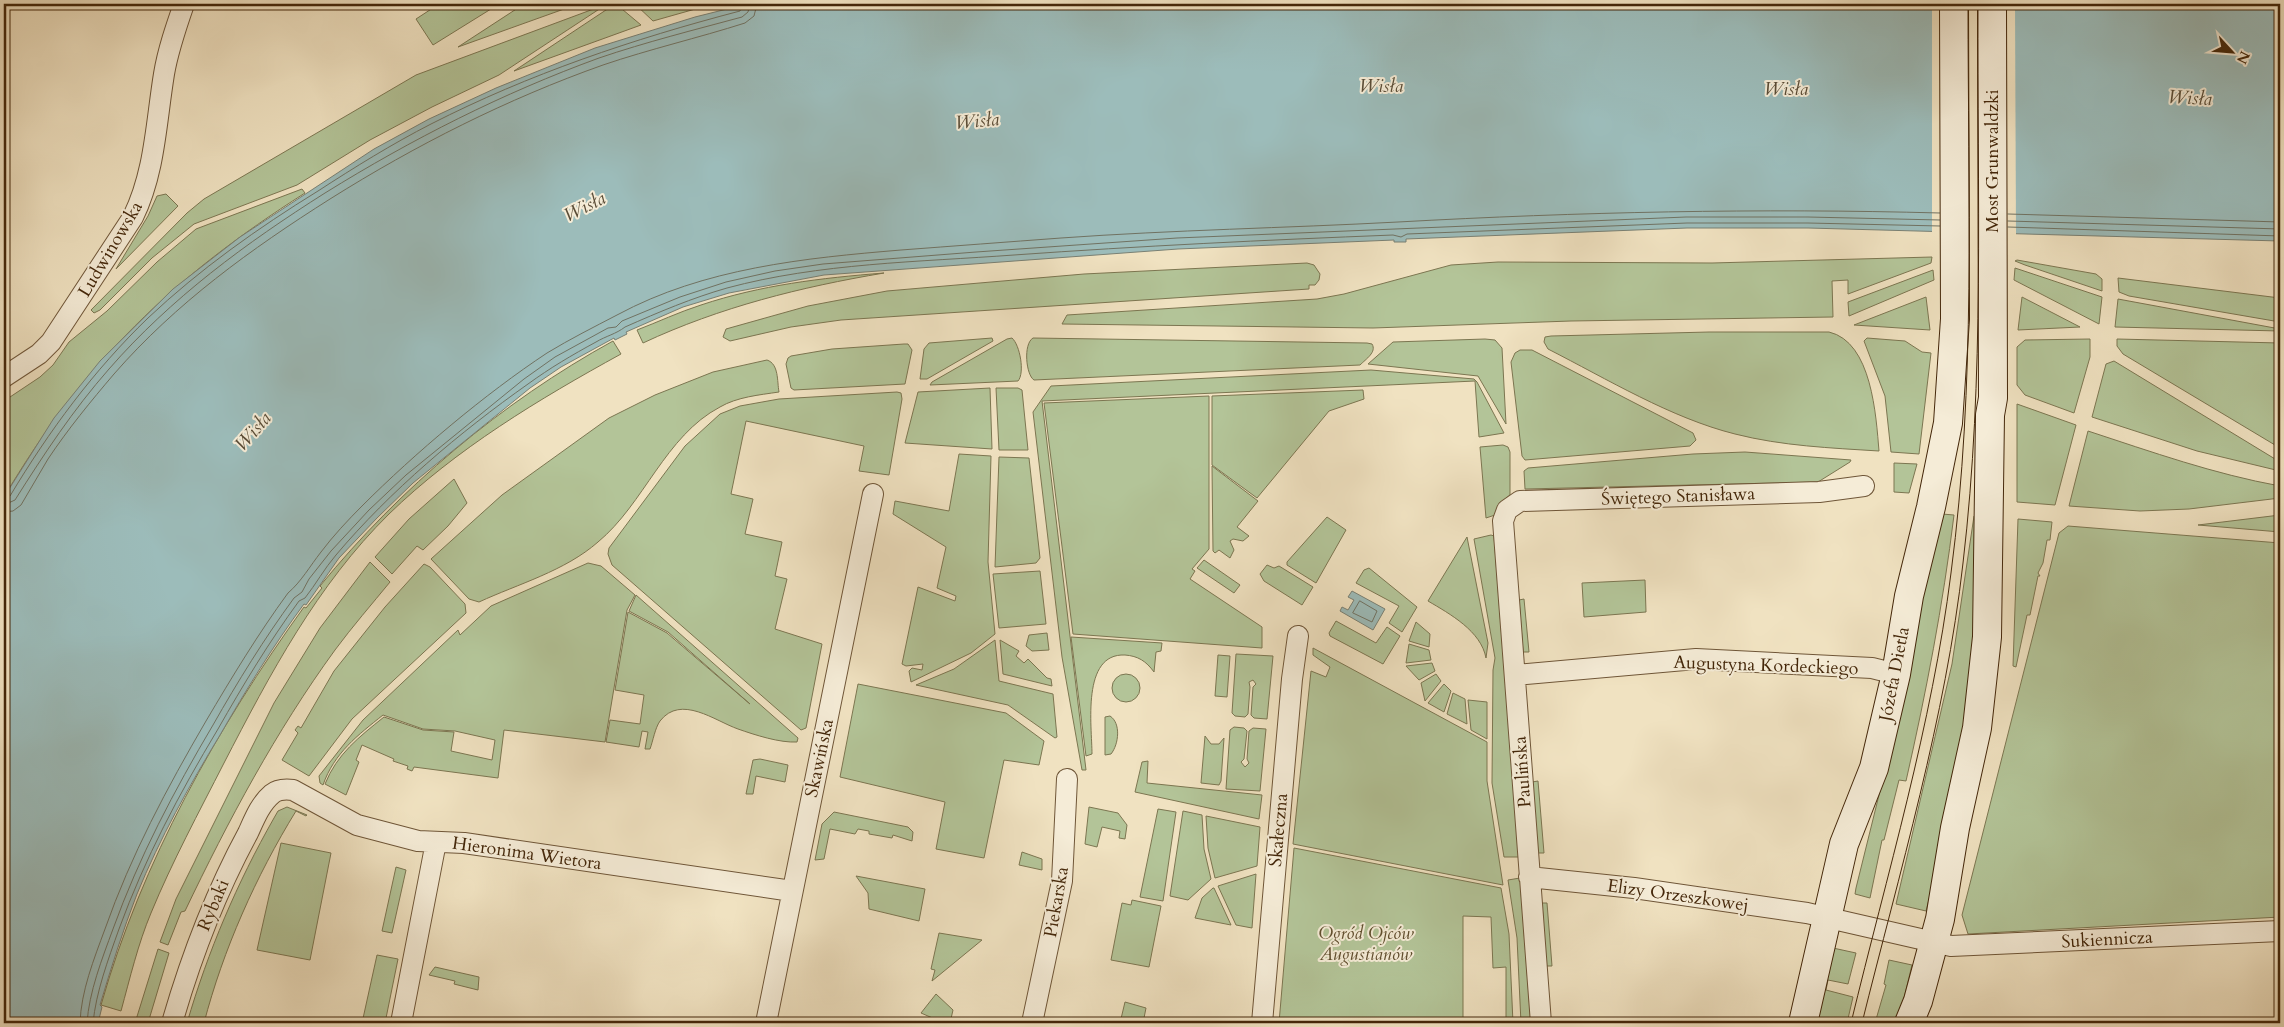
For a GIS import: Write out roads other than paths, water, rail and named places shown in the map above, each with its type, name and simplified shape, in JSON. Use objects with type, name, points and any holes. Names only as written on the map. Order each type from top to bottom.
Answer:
[{"type":"street","name":"Ludwinowska","points":[[4,377],[39,354],[51,342],[133,217],[140,202],[154,155],[171,44],[184,4]]},
{"type":"street","name":"Most Grunwaldzki","points":[[1954,4],[1955,319]]},
{"type":"street","name":"Most Grunwaldzki","points":[[1934,942],[1955,828],[1974,751],[1985,665],[1990,510],[1990,415],[1993,398],[1992,4]]},
{"type":"street","name":"Józefa Dietla","points":[[1803,1023],[1844,844],[1874,768],[1896,674],[1909,596],[1931,507],[1948,423],[1955,319]]},
{"type":"street","name":"Świętego Stanisława","points":[[1503,521],[1506,510],[1520,501],[1819,492],[1864,486]]},
{"type":"street","name":"Skawińska","points":[[766,1023],[873,494]]},
{"type":"street","name":"Paulińska","points":[[1503,521],[1541,1023]]},
{"type":"street","name":"Skałeczna","points":[[1262,1023],[1292,679],[1298,636]]},
{"type":"street","name":"Augustyna Kordeckiego","points":[[1515,675],[1696,659],[1872,668],[1896,674]]},
{"type":"street","name":"Piekarska","points":[[1032,1023],[1062,880],[1067,779]]},
{"type":"street","name":"Hieronima Wietora","points":[[272,794],[282,789],[293,790],[357,825],[418,841],[464,843],[792,891]]},
{"type":"street","name":"Rybaki","points":[[172,1023],[194,953],[222,883],[262,806],[272,794]]},
{"type":"street","points":[[401,1023],[436,842]]},
{"type":"street","name":"Elizy Orzeszkowej","points":[[1529,878],[1634,888],[1826,917],[1934,942]]},
{"type":"street","name":"Sukiennicza","points":[[1934,942],[1966,947],[2280,931]]},
{"type":"street","points":[[1909,1023],[1918,1001],[1934,942]]},
{"type":"water","name":"Wisła","points":[[747,4],[2280,4],[2280,241],[1808,228],[1687,228],[1406,239],[1406,242],[1394,242],[1394,240],[1178,249],[824,275],[729,293],[683,307],[626,332],[627,334],[615,340],[614,338],[561,367],[530,388],[413,483],[339,558],[306,605],[304,604],[260,668],[175,813],[155,853],[132,908],[100,1005],[102,1007],[98,1023],[4,1023],[4,497],[54,418],[100,361],[173,289],[240,237],[374,149],[429,119],[496,88],[595,48],[695,17]]},
{"type":"water","points":[[1352,591],[1385,609],[1373,630],[1340,611],[1342,607],[1348,610],[1354,600],[1348,597]]},
{"type":"tram line","points":[[1851,1023],[1921,743],[1943,630],[1951,573],[1959,502],[1967,360],[1969,289],[1968,4]]},
{"type":"tram line","points":[[1862,1023],[1906,852],[1933,736],[1955,621],[1963,563],[1970,493],[1977,354],[1979,214],[1978,4]]},
{"type":"park label","name":"Ogród Ojców Augustianów","points":[[1366,943]]}]
